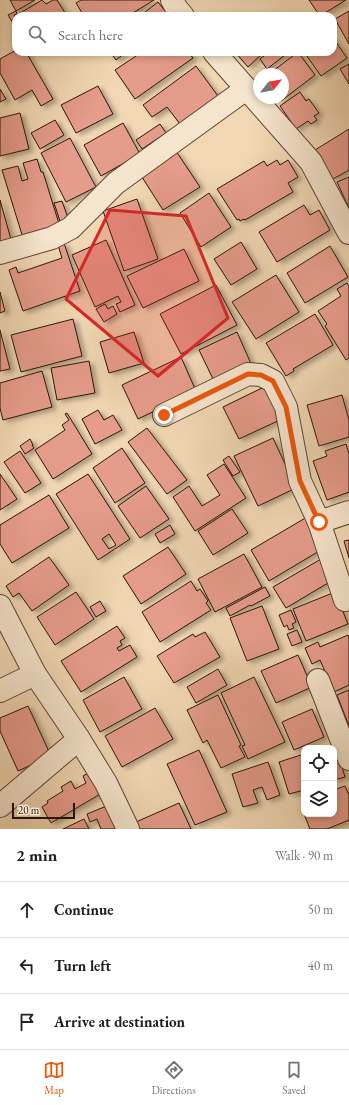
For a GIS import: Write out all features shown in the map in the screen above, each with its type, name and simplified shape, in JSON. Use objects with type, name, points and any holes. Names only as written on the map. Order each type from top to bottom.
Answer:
[{"type":"street","points":[[172,0],[180,12]]},
{"type":"street","points":[[217,56],[310,162],[349,233]]},
{"type":"street","points":[[0,253],[52,238],[71,228],[116,183],[246,89]]},
{"type":"street","points":[[164,415],[248,374],[261,375],[273,381],[286,407],[300,481],[319,522],[345,600]]},
{"type":"street","points":[[319,522],[349,512]]},
{"type":"street","points":[[0,606],[35,674],[79,739],[106,783],[128,829]]},
{"type":"street","points":[[0,691],[35,674]]},
{"type":"street","points":[[318,680],[349,760]]},
{"type":"street","points":[[0,806],[79,739]]},
{"type":"highlighted area","points":[[110,210],[186,216],[228,318],[158,376],[66,299]]},
{"type":"building","points":[[10,0],[35,0],[16,11]]},
{"type":"building","points":[[42,0],[46,4],[53,0],[57,0],[64,12],[22,12]]},
{"type":"building","points":[[81,0],[154,0],[134,12],[82,12],[76,3]]},
{"type":"building","points":[[309,0],[346,0],[326,12],[317,12]]},
{"type":"building","points":[[158,2],[166,12],[145,12]]},
{"type":"building","points":[[349,11],[349,44],[337,23],[337,18]]},
{"type":"building","points":[[12,13],[12,22],[8,15]]},
{"type":"building","points":[[337,44],[347,58],[321,76],[307,56],[337,56]]},
{"type":"building","points":[[12,52],[12,56],[28,56],[53,99],[41,106],[32,90],[15,100],[0,73],[0,59]]},
{"type":"building","points":[[113,56],[121,56],[116,60]]},
{"type":"building","points":[[136,56],[191,56],[193,58],[135,99],[115,70]]},
{"type":"building","points":[[238,56],[260,56],[248,67]]},
{"type":"building","points":[[264,56],[284,56],[268,68],[266,68],[260,59]]},
{"type":"building","points":[[293,56],[301,56],[315,75],[289,95],[289,68],[277,68]]},
{"type":"building","points":[[349,64],[349,84],[340,69]]},
{"type":"building","points":[[196,66],[218,96],[180,124],[167,107],[152,117],[143,105]]},
{"type":"building","points":[[98,86],[113,114],[76,133],[61,105]]},
{"type":"building","points":[[0,89],[6,99],[0,102]]},
{"type":"building","points":[[300,92],[306,101],[309,99],[319,113],[314,116],[317,120],[311,124],[308,121],[296,129],[280,106],[283,104],[289,104],[289,100]]},
{"type":"building","points":[[20,113],[29,149],[0,156],[0,118]]},
{"type":"building","points":[[55,120],[64,135],[40,149],[31,133]]},
{"type":"building","points":[[123,123],[140,154],[101,176],[84,145]]},
{"type":"building","points":[[160,124],[166,133],[142,149],[136,140]]},
{"type":"building","points":[[349,129],[349,170],[333,179],[315,150]]},
{"type":"building","points":[[70,138],[96,187],[66,202],[41,153]]},
{"type":"building","points":[[176,151],[200,187],[163,210],[140,174]]},
{"type":"building","points":[[37,159],[41,172],[43,172],[60,227],[23,238],[2,170],[18,166],[22,181],[28,179],[23,163]]},
{"type":"building","points":[[277,160],[280,165],[288,160],[298,177],[288,183],[293,192],[245,220],[237,220],[217,189],[264,161],[267,166]]},
{"type":"building","points":[[349,177],[349,208],[337,182]]},
{"type":"building","points":[[209,193],[231,227],[201,247],[180,213]]},
{"type":"building","points":[[137,199],[158,259],[124,271],[103,211]]},
{"type":"building","points":[[0,200],[12,243],[0,247]]},
{"type":"building","points":[[62,201],[68,218],[60,221],[54,203]]},
{"type":"building","points":[[304,205],[310,215],[319,210],[330,230],[277,262],[259,232]]},
{"type":"building","points":[[106,240],[135,305],[120,312],[116,304],[121,302],[118,296],[95,307],[72,255]]},
{"type":"building","points":[[241,242],[257,269],[231,285],[214,259]]},
{"type":"building","points":[[64,243],[80,291],[23,311],[9,270],[16,267],[18,273],[62,258],[58,245]]},
{"type":"building","points":[[330,246],[348,277],[305,303],[287,273]]},
{"type":"building","points":[[184,249],[199,281],[143,308],[127,276]]},
{"type":"building","points":[[276,275],[299,312],[256,339],[232,302]]},
{"type":"building","points":[[347,283],[349,286],[349,358],[346,360],[325,326],[327,324],[318,311],[341,296],[337,289]]},
{"type":"building","points":[[216,285],[237,325],[181,354],[160,314]]},
{"type":"building","points":[[0,292],[5,311],[0,313]]},
{"type":"building","points":[[105,304],[108,309],[113,306],[117,314],[104,322],[96,309]]},
{"type":"building","points":[[315,314],[333,345],[293,369],[294,371],[286,376],[266,343]]},
{"type":"building","points":[[73,319],[82,356],[21,372],[11,335]]},
{"type":"building","points":[[0,330],[10,369],[0,371]]},
{"type":"building","points":[[134,332],[144,363],[109,373],[100,342]]},
{"type":"building","points":[[237,332],[252,366],[215,383],[199,350]]},
{"type":"building","points":[[181,357],[196,391],[138,419],[122,385]]},
{"type":"building","points":[[89,361],[95,393],[57,400],[51,368]]},
{"type":"building","points":[[42,371],[52,407],[3,420],[0,408],[0,383]]},
{"type":"building","points":[[266,386],[282,419],[239,439],[223,407]]},
{"type":"building","points":[[342,395],[349,420],[349,437],[319,446],[307,405]]},
{"type":"building","points":[[98,410],[104,420],[113,415],[122,430],[95,444],[82,419]]},
{"type":"building","points":[[67,413],[92,454],[53,479],[35,450],[65,430],[62,425],[69,420],[65,414]]},
{"type":"building","points":[[147,428],[187,480],[167,494],[128,442]]},
{"type":"building","points":[[273,438],[296,488],[258,506],[234,456]]},
{"type":"building","points":[[30,439],[34,448],[25,454],[20,446]]},
{"type":"building","points":[[346,444],[349,454],[349,492],[327,500],[313,461],[327,456],[325,451]]},
{"type":"building","points":[[122,448],[145,483],[115,503],[93,468]]},
{"type":"building","points":[[20,451],[41,483],[25,493],[4,462]]},
{"type":"building","points":[[229,456],[240,472],[233,476],[223,460]]},
{"type":"building","points":[[224,464],[246,498],[195,531],[173,497],[189,486],[202,506],[220,495],[207,475]]},
{"type":"building","points":[[0,474],[17,499],[0,510]]},
{"type":"building","points":[[88,474],[130,539],[98,560],[56,494]],"holes":[[[109,534],[116,545],[109,549],[102,539]]]},
{"type":"building","points":[[146,486],[169,519],[140,538],[118,506]]},
{"type":"building","points":[[49,495],[69,528],[12,563],[0,544],[0,525]]},
{"type":"building","points":[[232,509],[248,533],[213,555],[198,531]]},
{"type":"building","points":[[307,517],[326,547],[269,581],[251,550]]},
{"type":"building","points":[[170,525],[175,534],[160,543],[155,534]]},
{"type":"building","points":[[349,540],[349,558],[344,541]]},
{"type":"building","points":[[168,547],[186,574],[141,604],[123,576]]},
{"type":"building","points":[[244,554],[262,587],[215,612],[198,579]]},
{"type":"building","points":[[49,557],[69,585],[32,611],[19,593],[13,597],[6,586]]},
{"type":"building","points":[[321,559],[333,580],[286,608],[273,587]]},
{"type":"building","points":[[191,581],[197,591],[200,589],[208,601],[206,603],[211,610],[160,642],[142,612]]},
{"type":"building","points":[[265,587],[270,596],[230,616],[226,608]]},
{"type":"building","points":[[76,592],[94,619],[55,645],[37,617]]},
{"type":"building","points":[[335,592],[348,624],[306,641],[293,609]]},
{"type":"building","points":[[100,601],[106,611],[96,617],[90,607]]},
{"type":"building","points":[[262,606],[279,649],[247,661],[230,618]]},
{"type":"building","points":[[291,610],[296,622],[292,624],[294,628],[289,630],[287,625],[284,627],[279,615]]},
{"type":"building","points":[[117,626],[125,638],[120,641],[122,645],[117,648],[119,651],[130,645],[137,657],[81,692],[61,661]]},
{"type":"building","points":[[297,630],[302,642],[292,646],[287,634]]},
{"type":"building","points":[[205,632],[220,657],[174,683],[157,656],[193,634],[195,637]]},
{"type":"building","points":[[348,635],[349,685],[334,692],[320,660],[312,664],[305,648],[318,642],[320,647]]},
{"type":"building","points":[[298,655],[312,687],[276,703],[261,671]]},
{"type":"building","points":[[218,669],[227,685],[196,703],[187,687]]},
{"type":"building","points":[[124,677],[142,709],[100,732],[83,700]]},
{"type":"building","points":[[254,677],[285,742],[248,759],[242,746],[245,745],[221,693]]},
{"type":"building","points":[[349,690],[349,726],[337,695]]},
{"type":"building","points":[[218,695],[245,757],[221,768],[207,740],[203,743],[187,710]]},
{"type":"building","points":[[28,706],[51,756],[18,771],[0,731],[0,718]]},
{"type":"building","points":[[155,708],[173,739],[122,767],[105,736]]},
{"type":"building","points":[[312,709],[324,737],[306,745],[301,745],[301,747],[294,750],[282,722]]},
{"type":"building","points":[[199,750],[227,812],[195,825],[167,764]]},
{"type":"building","points":[[337,751],[345,777],[337,779]]},
{"type":"building","points":[[301,755],[301,791],[289,794],[279,762]]},
{"type":"building","points":[[268,762],[280,795],[267,800],[262,787],[253,790],[258,803],[243,807],[232,774]]},
{"type":"building","points":[[90,772],[102,793],[51,823],[42,807],[48,803],[47,801],[63,791],[61,787],[71,781],[75,789],[86,783],[83,776]]},
{"type":"building","points":[[345,786],[349,795],[349,820],[327,829],[310,829],[305,817],[337,817],[337,789]]},
{"type":"building","points":[[179,803],[191,829],[139,829],[136,822]]},
{"type":"building","points":[[109,805],[117,829],[101,829],[97,819],[90,822],[87,814]]},
{"type":"building","points":[[84,819],[89,829],[63,829]]},
{"type":"route","points":[[164,415],[248,374],[261,375],[273,381],[286,407],[300,481],[319,522]]}]
